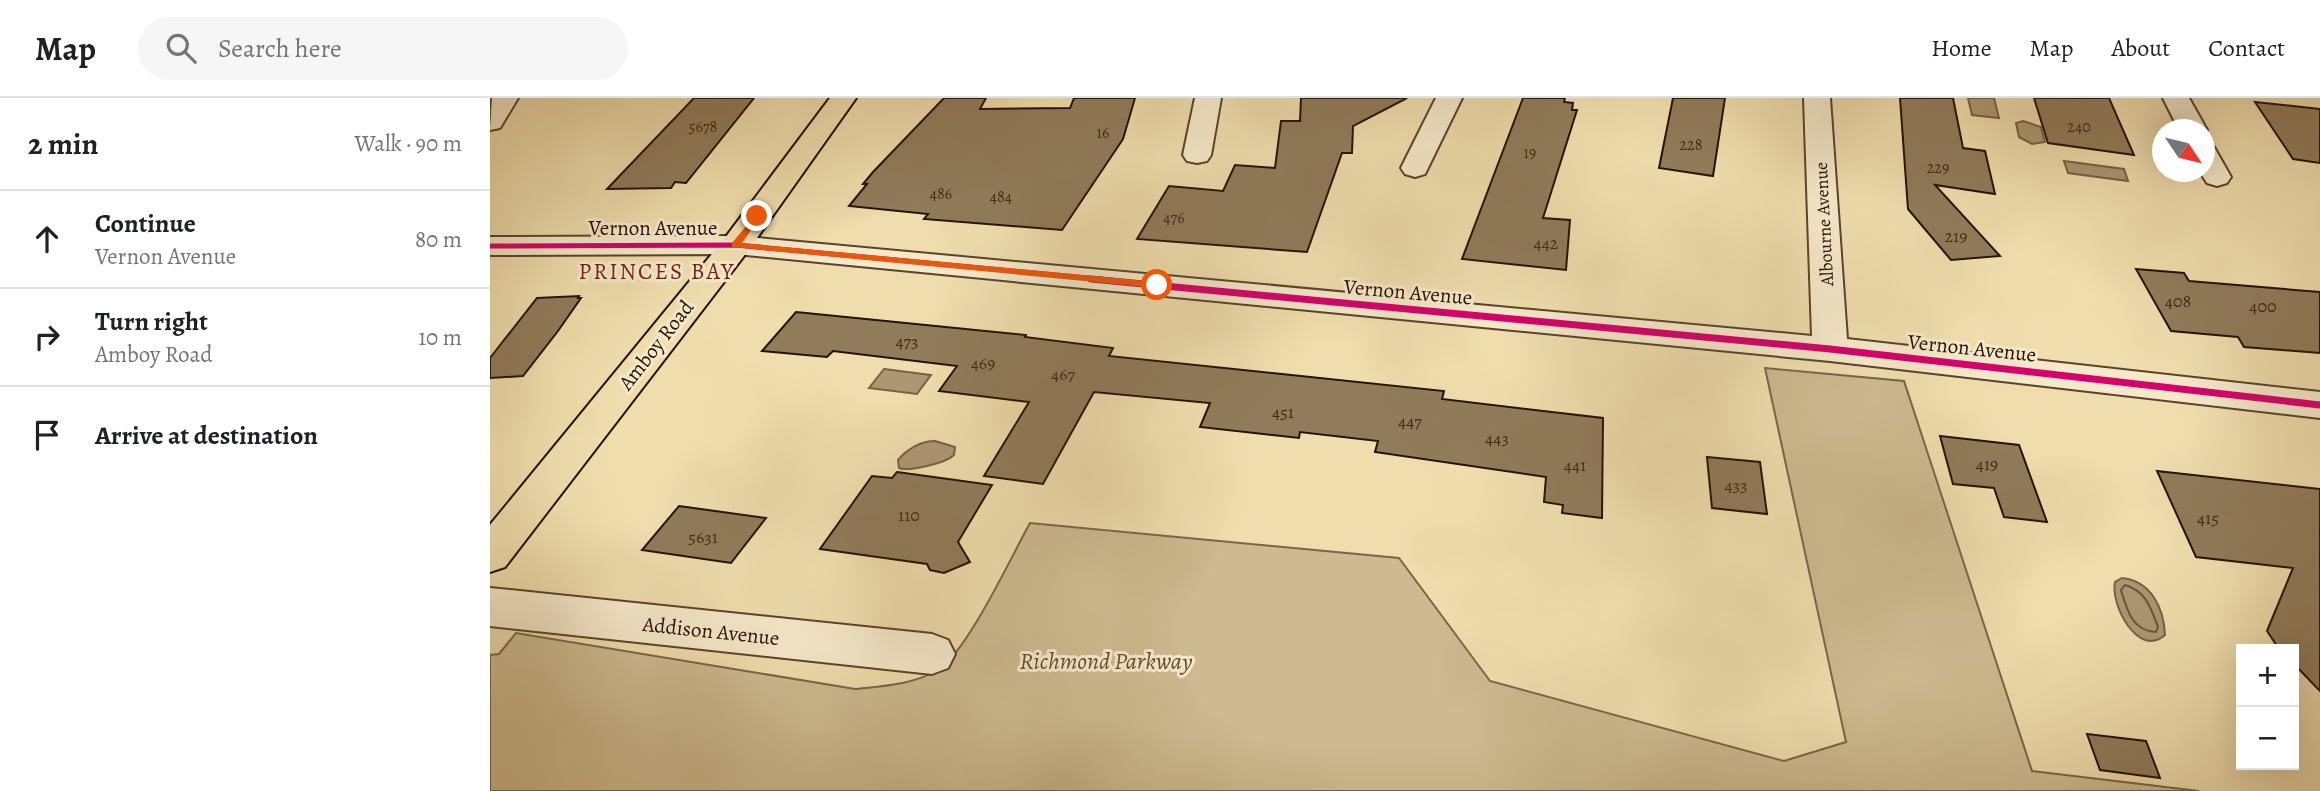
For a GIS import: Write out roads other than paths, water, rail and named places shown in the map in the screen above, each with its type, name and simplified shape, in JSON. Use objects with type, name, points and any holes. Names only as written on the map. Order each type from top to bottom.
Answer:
[{"type":"main road","name":"Amboy Road","points":[[490,555],[736,245],[843,98]]},
{"type":"street","points":[[490,122],[505,98]]},
{"type":"street","points":[[1197,155],[1208,98]]},
{"type":"street","points":[[1415,168],[1449,98]]},
{"type":"street","name":"Albourne Avenue","points":[[1817,98],[1830,349]]},
{"type":"street","points":[[2176,98],[2187,119]]},
{"type":"street","name":"Vernon Avenue","points":[[490,246],[736,245],[1830,349],[2320,405]]},
{"type":"street","name":"Addison Avenue","points":[[490,607],[932,654]]},
{"type":"water","points":[[1968,98],[1994,98],[1999,118],[1972,115]]},
{"type":"water","points":[[2023,121],[2041,127],[2045,142],[2032,144],[2019,137],[2016,123]]},
{"type":"water","points":[[2064,161],[2124,169],[2128,181],[2068,173]]},
{"type":"water","points":[[884,369],[931,375],[917,394],[869,388]]},
{"type":"water","points":[[935,441],[955,447],[954,455],[927,466],[899,468],[898,460],[906,452],[920,444]]},
{"type":"water","points":[[2122,578],[2141,584],[2154,597],[2162,615],[2165,635],[2155,641],[2145,640],[2128,626],[2115,592],[2115,582]]},
{"type":"district","name":"PRINCES BAY","points":[[657,271]]},
{"type":"park label","name":"Richmond Parkway","points":[[1106,661]]}]
